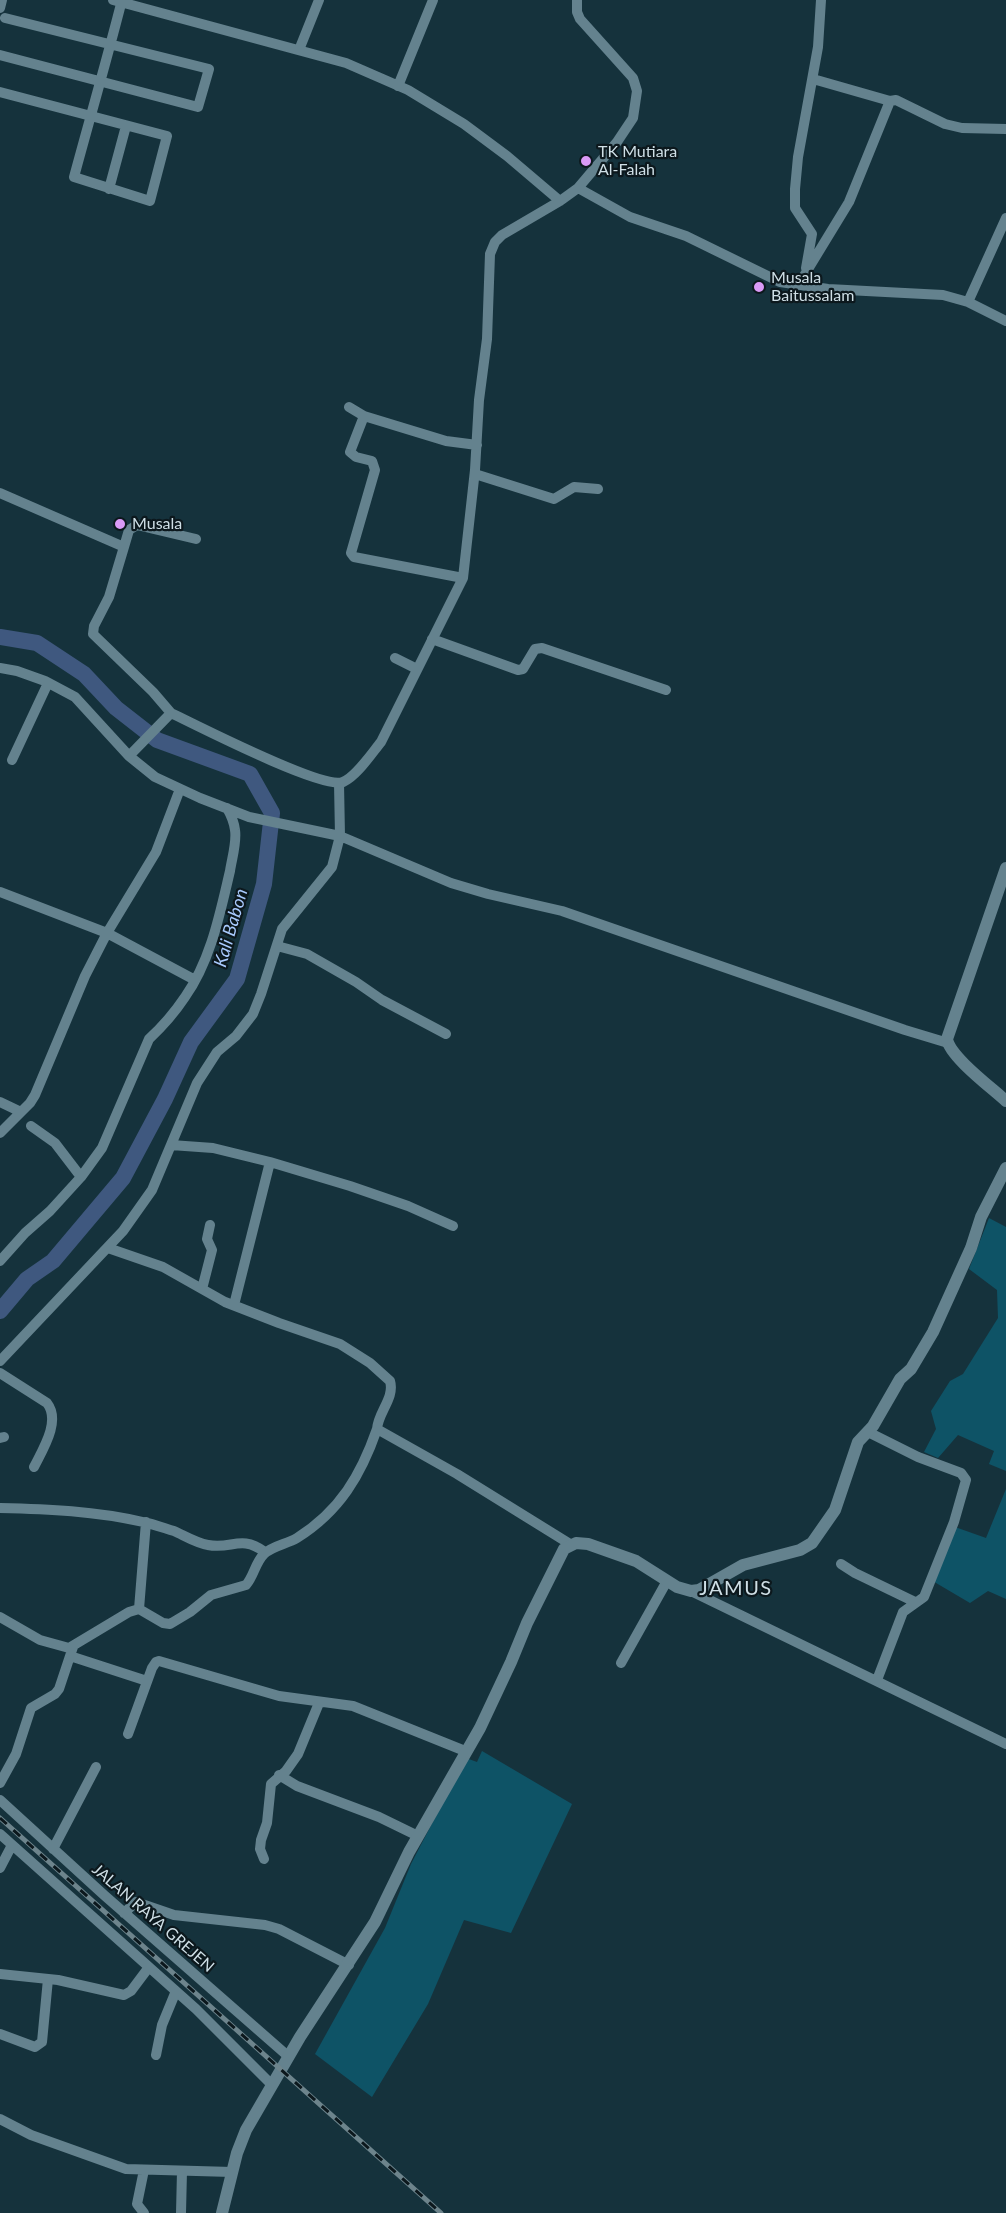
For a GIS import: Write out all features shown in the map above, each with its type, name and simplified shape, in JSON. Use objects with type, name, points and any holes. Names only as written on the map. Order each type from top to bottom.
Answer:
[{"type":"street","points":[[0,55],[198,107],[209,69],[2,13],[3,0]]},
{"type":"street","points":[[299,51],[319,0]]},
{"type":"street","points":[[398,86],[433,0]]},
{"type":"street","points":[[196,539],[137,525],[129,531],[109,597],[94,626],[93,634],[153,692],[169,715],[326,781],[339,783],[347,780],[368,760],[381,742],[463,578],[475,474],[479,400],[487,339],[490,254],[495,242],[502,235],[578,188],[617,142],[633,118],[637,91],[633,78],[580,19],[577,12],[578,0]]},
{"type":"street","points":[[801,280],[813,234],[795,208],[795,189],[801,138],[813,79],[821,0]]},
{"type":"street","points":[[0,92],[91,117],[167,136],[150,201],[74,177],[91,117],[110,44],[119,1],[346,63],[398,86],[472,130],[522,168],[560,201]]},
{"type":"street","points":[[813,79],[890,101],[896,100],[945,124],[962,128],[1006,129]]},
{"type":"street","points":[[801,280],[849,202],[890,101]]},
{"type":"street","points":[[109,189],[126,126]]},
{"type":"street","points":[[578,188],[630,217],[686,236],[780,282],[801,280],[828,289],[943,295],[968,302],[1006,321]]},
{"type":"street","points":[[968,302],[1005,220]]},
{"type":"street","points":[[349,407],[364,416],[446,441],[477,445]]},
{"type":"street","points":[[364,416],[350,452],[356,457],[372,461],[375,470],[351,553],[354,556],[463,578]]},
{"type":"street","points":[[475,474],[554,499],[574,487],[598,489]]},
{"type":"street","points":[[0,493],[124,547]]},
{"type":"street","points":[[432,639],[518,670],[523,669],[535,649],[542,648],[666,690]]},
{"type":"street","points":[[395,658],[417,669]]},
{"type":"street","points":[[0,668],[17,671],[75,697],[154,777],[180,789],[249,817],[340,836],[451,883],[562,911],[948,1043],[961,1059],[1006,1101]]},
{"type":"street","points":[[12,760],[48,683]]},
{"type":"street","points":[[132,753],[169,715]]},
{"type":"street","points":[[0,1361],[108,1248],[146,1200],[197,1083],[217,1052],[236,1036],[253,1014],[282,929],[332,867],[340,836],[339,783]]},
{"type":"street","points":[[0,1133],[30,1103],[40,1085],[85,976],[107,933],[156,852],[180,789]]},
{"type":"street","points":[[0,1261],[81,1177],[102,1148],[149,1039],[161,1028],[186,996],[195,980],[211,943],[233,856],[236,831],[227,808]]},
{"type":"street","points":[[948,1043],[1006,868]]},
{"type":"street","points":[[0,892],[107,933],[195,980]]},
{"type":"street","points":[[277,946],[307,954],[382,1000],[446,1034]]},
{"type":"street","points":[[0,1102],[21,1112]]},
{"type":"street","points":[[31,1126],[55,1143],[81,1177]]},
{"type":"street","points":[[171,1145],[213,1148],[270,1162],[408,1206],[453,1226]]},
{"type":"street","points":[[234,1305],[270,1162]]},
{"type":"street","points":[[690,1591],[699,1590],[743,1565],[800,1550],[813,1543],[835,1510],[858,1442],[868,1432],[889,1401],[900,1379],[911,1369],[933,1332],[971,1248],[981,1217],[1006,1168]]},
{"type":"street","points":[[202,1289],[212,1251],[207,1239],[210,1225]]},
{"type":"street","points":[[0,1783],[16,1754],[31,1708],[55,1694],[59,1689],[72,1652],[96,1630],[129,1612],[139,1609],[163,1623],[174,1622],[211,1595],[246,1585],[256,1565],[266,1552],[297,1538],[321,1520],[347,1494],[366,1461],[377,1429],[377,1422],[391,1392],[390,1381],[370,1363],[340,1344],[234,1305],[163,1266],[108,1248]]},
{"type":"street","points":[[0,1373],[44,1401],[51,1408],[49,1434],[34,1467]]},
{"type":"street","points":[[377,1429],[457,1474],[570,1544],[588,1544],[636,1561],[676,1587],[690,1591],[1006,1743]]},
{"type":"street","points":[[868,1432],[918,1457],[966,1476],[954,1522],[924,1596],[907,1607],[898,1621],[877,1680]]},
{"type":"street","points":[[0,1508],[58,1509],[104,1514],[146,1522],[172,1530],[203,1544],[212,1546],[249,1543],[266,1552]]},
{"type":"street","points":[[139,1609],[146,1522]]},
{"type":"street","points":[[222,2213],[246,2130],[288,2057],[375,1922],[418,1836],[480,1728],[549,1577],[564,1549],[570,1544]]},
{"type":"street","points":[[841,1564],[915,1602]]},
{"type":"street","points":[[621,1663],[667,1581]]},
{"type":"street","points":[[0,1617],[40,1640],[147,1681]]},
{"type":"street","points":[[128,1734],[153,1664],[159,1661],[279,1696],[353,1706],[465,1751]]},
{"type":"street","points":[[264,1859],[260,1850],[268,1815],[271,1784],[286,1771],[298,1754],[319,1702]]},
{"type":"street","points":[[53,1850],[96,1767]]},
{"type":"street","points":[[279,1775],[297,1786],[379,1817],[418,1836]]},
{"type":"street","name":"JALAN RAYA GREJEN","points":[[0,1800],[53,1850],[288,2057]]},
{"type":"street","points":[[0,1834],[149,1966],[273,2085]]},
{"type":"street","points":[[0,1868],[12,1845]]},
{"type":"street","points":[[124,1912],[136,1902],[174,1915],[265,1925],[279,1929],[349,1965]]},
{"type":"street","points":[[0,1974],[48,1979],[123,1995],[131,1991],[149,1966]]},
{"type":"street","points":[[0,2034],[35,2047],[42,2042],[48,1979]]},
{"type":"street","points":[[156,2055],[162,2025],[176,1991]]},
{"type":"street","points":[[0,2119],[31,2135],[126,2169],[232,2172]]},
{"type":"street","points":[[144,2170],[137,2204],[144,2213]]},
{"type":"street","points":[[181,2213],[182,2171]]},
{"type":"shaded area","points":[[989,1218],[1006,1227],[1006,1471],[989,1464],[994,1451],[958,1435],[938,1458],[924,1452],[936,1429],[931,1411],[950,1381],[963,1374],[998,1318],[997,1290],[969,1269]]},
{"type":"shaded area","points":[[1006,1489],[1006,1599],[988,1591],[970,1603],[931,1580],[955,1527],[986,1538]]},
{"type":"shaded area","points":[[482,1751],[572,1804],[511,1933],[464,1920],[428,2004],[372,2097],[315,2054],[385,1928],[411,1864],[466,1758],[477,1762]]},
{"type":"waterway","name":"Kali Babon","points":[[0,637],[37,643],[84,674],[116,708],[157,740],[250,774],[272,813],[264,884],[237,979],[191,1042],[165,1099],[123,1178],[53,1261],[27,1279],[0,1311]]},
{"type":"railway","points":[[0,1818],[441,2213]]},
{"type":"place","name":"TK Mutiara Al-Falah","points":[[586,161]]},
{"type":"place","name":"Musala Baitussalam","points":[[759,287]]},
{"type":"place","name":"Musala","points":[[120,524]]},
{"type":"district","name":"JAMUS","points":[[736,1589]]}]
